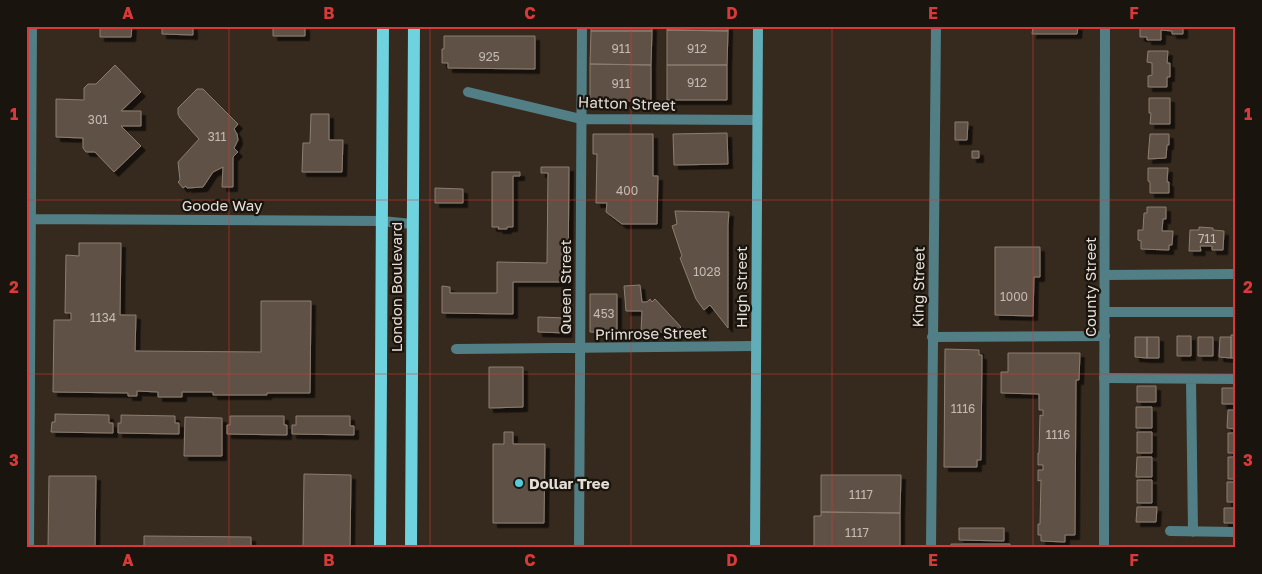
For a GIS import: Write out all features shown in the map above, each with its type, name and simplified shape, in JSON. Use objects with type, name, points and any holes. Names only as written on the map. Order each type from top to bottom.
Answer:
[{"type":"main road","name":"London Boulevard","points":[[380,548],[383,26]]},
{"type":"main road","name":"London Boulevard","points":[[411,548],[414,26]]},
{"type":"main road","name":"High Street","points":[[755,548],[758,26]]},
{"type":"street","points":[[29,548],[31,219],[29,78],[32,26]]},
{"type":"street","name":"Queen Street","points":[[579,548],[582,26]]},
{"type":"street","name":"King Street","points":[[931,548],[936,26]]},
{"type":"street","name":"County Street","points":[[1104,548],[1106,26]]},
{"type":"street","name":"Hatton Street","points":[[468,92],[581,119],[757,120]]},
{"type":"street","name":"Goode Way","points":[[31,219],[382,221],[412,224]]},
{"type":"street","points":[[1105,275],[1236,274]]},
{"type":"street","points":[[1104,312],[1236,312]]},
{"type":"street","points":[[932,336],[1105,336]]},
{"type":"street","name":"Primrose Street","points":[[456,350],[756,346]]},
{"type":"street","points":[[1104,378],[1236,379]]},
{"type":"street","points":[[1191,379],[1193,532]]},
{"type":"street","points":[[1170,531],[1236,532]]},
{"type":"building","points":[[100,26],[132,26],[131,37],[100,37]]},
{"type":"building","points":[[162,26],[193,26],[193,35],[162,34]]},
{"type":"building","points":[[273,26],[305,26],[305,36],[273,36]]},
{"type":"building","points":[[591,26],[652,26],[652,31],[591,31]]},
{"type":"building","points":[[667,26],[728,26],[728,31],[667,30]]},
{"type":"building","points":[[1033,26],[1078,26],[1077,34],[1032,34]]},
{"type":"building","points":[[1140,26],[1183,26],[1183,34],[1172,34],[1172,31],[1161,30],[1161,40],[1147,40],[1147,37],[1140,37]]},
{"type":"building","points":[[667,30],[728,31],[727,65],[667,65]]},
{"type":"building","points":[[591,31],[652,31],[651,65],[590,64]]},
{"type":"building","points":[[444,36],[535,36],[535,69],[448,68],[448,63],[442,63]]},
{"type":"building","points":[[1148,51],[1168,51],[1167,63],[1170,63],[1170,77],[1167,77],[1167,87],[1148,87],[1148,76],[1152,75],[1152,63],[1147,62]]},
{"type":"building","points":[[590,64],[651,65],[651,101],[590,101]]},
{"type":"building","points":[[115,65],[141,92],[121,111],[141,111],[141,126],[121,126],[141,146],[114,172],[95,152],[86,152],[83,148],[83,138],[56,137],[56,99],[84,100],[84,88],[88,84],[96,84]]},
{"type":"building","points":[[667,65],[727,65],[727,100],[667,100]]},
{"type":"building","points":[[197,89],[203,89],[238,124],[234,129],[238,140],[234,148],[238,152],[233,157],[233,187],[222,187],[223,167],[213,172],[203,187],[187,188],[186,186],[183,188],[178,182],[180,180],[178,162],[199,139],[180,118],[178,108]]},
{"type":"building","points":[[1149,98],[1170,98],[1170,124],[1150,124]]},
{"type":"building","points":[[311,114],[329,114],[329,140],[343,140],[342,172],[302,172],[303,143],[310,143]]},
{"type":"building","points":[[955,122],[968,122],[967,140],[955,140]]},
{"type":"building","points":[[727,133],[728,164],[674,165],[673,134]]},
{"type":"building","points":[[593,134],[653,134],[653,176],[658,176],[657,224],[622,224],[606,212],[607,203],[596,203],[597,154],[593,154]]},
{"type":"building","points":[[1150,134],[1169,134],[1166,158],[1148,159]]},
{"type":"building","points":[[972,151],[979,151],[979,158],[972,158]]},
{"type":"building","points":[[541,167],[569,167],[568,282],[513,282],[513,314],[442,313],[442,286],[450,287],[450,293],[497,293],[497,262],[547,263],[548,173],[541,173]]},
{"type":"building","points":[[1148,168],[1168,168],[1167,182],[1169,182],[1169,193],[1150,193]]},
{"type":"building","points":[[492,172],[520,172],[520,176],[513,176],[513,227],[507,227],[507,229],[492,227]]},
{"type":"building","points":[[435,188],[463,189],[463,203],[435,203]]},
{"type":"building","points":[[1147,207],[1166,207],[1166,219],[1163,219],[1162,231],[1173,231],[1172,245],[1169,245],[1169,250],[1141,249],[1141,241],[1138,240],[1138,230],[1143,230],[1144,213],[1147,213]]},
{"type":"building","points":[[675,211],[729,212],[728,328],[710,305],[704,310],[696,299],[680,258],[682,256],[672,226],[677,224]]},
{"type":"building","points":[[1199,227],[1224,231],[1223,250],[1212,250],[1212,246],[1200,246],[1201,251],[1189,251],[1190,230],[1199,230]]},
{"type":"building","points":[[1235,230],[1236,251],[1234,251]]},
{"type":"building","points":[[79,243],[121,243],[120,315],[136,315],[135,351],[261,352],[261,301],[311,301],[310,393],[213,395],[213,392],[182,392],[182,397],[158,397],[158,392],[137,391],[137,396],[128,396],[128,393],[53,392],[54,320],[71,320],[71,313],[65,313],[66,255],[79,256]]},
{"type":"building","points":[[995,247],[1040,247],[1040,277],[1034,277],[1033,316],[995,315]]},
{"type":"building","points":[[640,285],[642,302],[647,302],[650,299],[652,302],[655,299],[681,327],[676,332],[641,332],[642,311],[626,311],[624,286]]},
{"type":"building","points":[[590,294],[617,294],[617,333],[590,332]]},
{"type":"building","points":[[538,317],[567,318],[567,333],[538,332]]},
{"type":"building","points":[[1231,335],[1236,335],[1236,361],[1235,358],[1231,358]]},
{"type":"building","points":[[1177,336],[1191,336],[1191,356],[1177,356]]},
{"type":"building","points":[[1135,337],[1147,337],[1147,358],[1135,357]]},
{"type":"building","points":[[1147,337],[1159,337],[1159,358],[1147,358]]},
{"type":"building","points":[[1198,337],[1213,337],[1213,356],[1198,356]]},
{"type":"building","points":[[1220,337],[1231,337],[1231,358],[1219,357]]},
{"type":"building","points":[[945,349],[979,350],[979,355],[982,355],[981,460],[977,460],[977,467],[944,467]]},
{"type":"building","points":[[1008,353],[1080,353],[1079,380],[1076,380],[1075,535],[1065,535],[1065,542],[1041,541],[1041,535],[1038,535],[1041,480],[1038,481],[1038,470],[1043,470],[1043,465],[1038,465],[1038,453],[1040,415],[1043,416],[1043,410],[1039,410],[1039,394],[1001,393],[1001,372],[1008,372]]},
{"type":"building","points":[[489,367],[523,367],[523,407],[489,408]]},
{"type":"building","points":[[1137,386],[1156,386],[1156,402],[1137,402]]},
{"type":"building","points":[[1222,388],[1236,388],[1236,404],[1222,404]]},
{"type":"building","points":[[1136,407],[1152,407],[1152,428],[1136,428]]},
{"type":"building","points":[[1228,410],[1236,410],[1236,429],[1227,428]]},
{"type":"building","points":[[55,414],[109,415],[109,423],[113,423],[113,433],[51,432],[52,422],[55,422]]},
{"type":"building","points":[[121,415],[175,416],[175,423],[179,423],[179,434],[118,433],[118,423],[121,423]]},
{"type":"building","points":[[230,416],[284,416],[284,425],[287,425],[287,435],[227,434]]},
{"type":"building","points":[[296,416],[350,416],[350,426],[354,426],[354,435],[292,434],[292,425],[296,425]]},
{"type":"building","points":[[185,417],[222,418],[222,456],[184,456]]},
{"type":"building","name":"Dollar Tree","points":[[504,432],[513,432],[513,444],[545,444],[544,523],[493,523],[493,444],[504,444]]},
{"type":"building","points":[[1137,432],[1152,432],[1152,453],[1137,453]]},
{"type":"building","points":[[1228,433],[1236,433],[1236,453],[1228,453]]},
{"type":"building","points":[[1137,457],[1152,457],[1152,477],[1136,477]]},
{"type":"building","points":[[1228,457],[1236,457],[1236,479],[1228,479]]},
{"type":"building","points":[[304,474],[351,475],[350,548],[303,548]]},
{"type":"building","points":[[821,475],[901,475],[900,513],[821,512]]},
{"type":"building","points":[[49,476],[96,476],[95,548],[48,548]]},
{"type":"building","points":[[1137,480],[1152,480],[1152,503],[1137,503]]},
{"type":"building","points":[[1227,482],[1236,482],[1236,502],[1227,502]]},
{"type":"building","points":[[1137,507],[1157,507],[1156,522],[1136,522]]},
{"type":"building","points":[[1224,508],[1236,508],[1236,523],[1224,523]]},
{"type":"building","points":[[821,512],[900,513],[900,548],[814,548],[814,516],[821,516]]},
{"type":"building","points":[[959,528],[1004,528],[1004,541],[959,540]]},
{"type":"building","points":[[144,536],[251,537],[251,548],[144,548]]},
{"type":"building","points":[[951,544],[1010,544],[1010,548],[951,548]]},
{"type":"building","points":[[1027,546],[1070,546],[1070,548],[1027,548]]},
{"type":"place","name":"Dollar Tree","points":[[519,483]]}]
